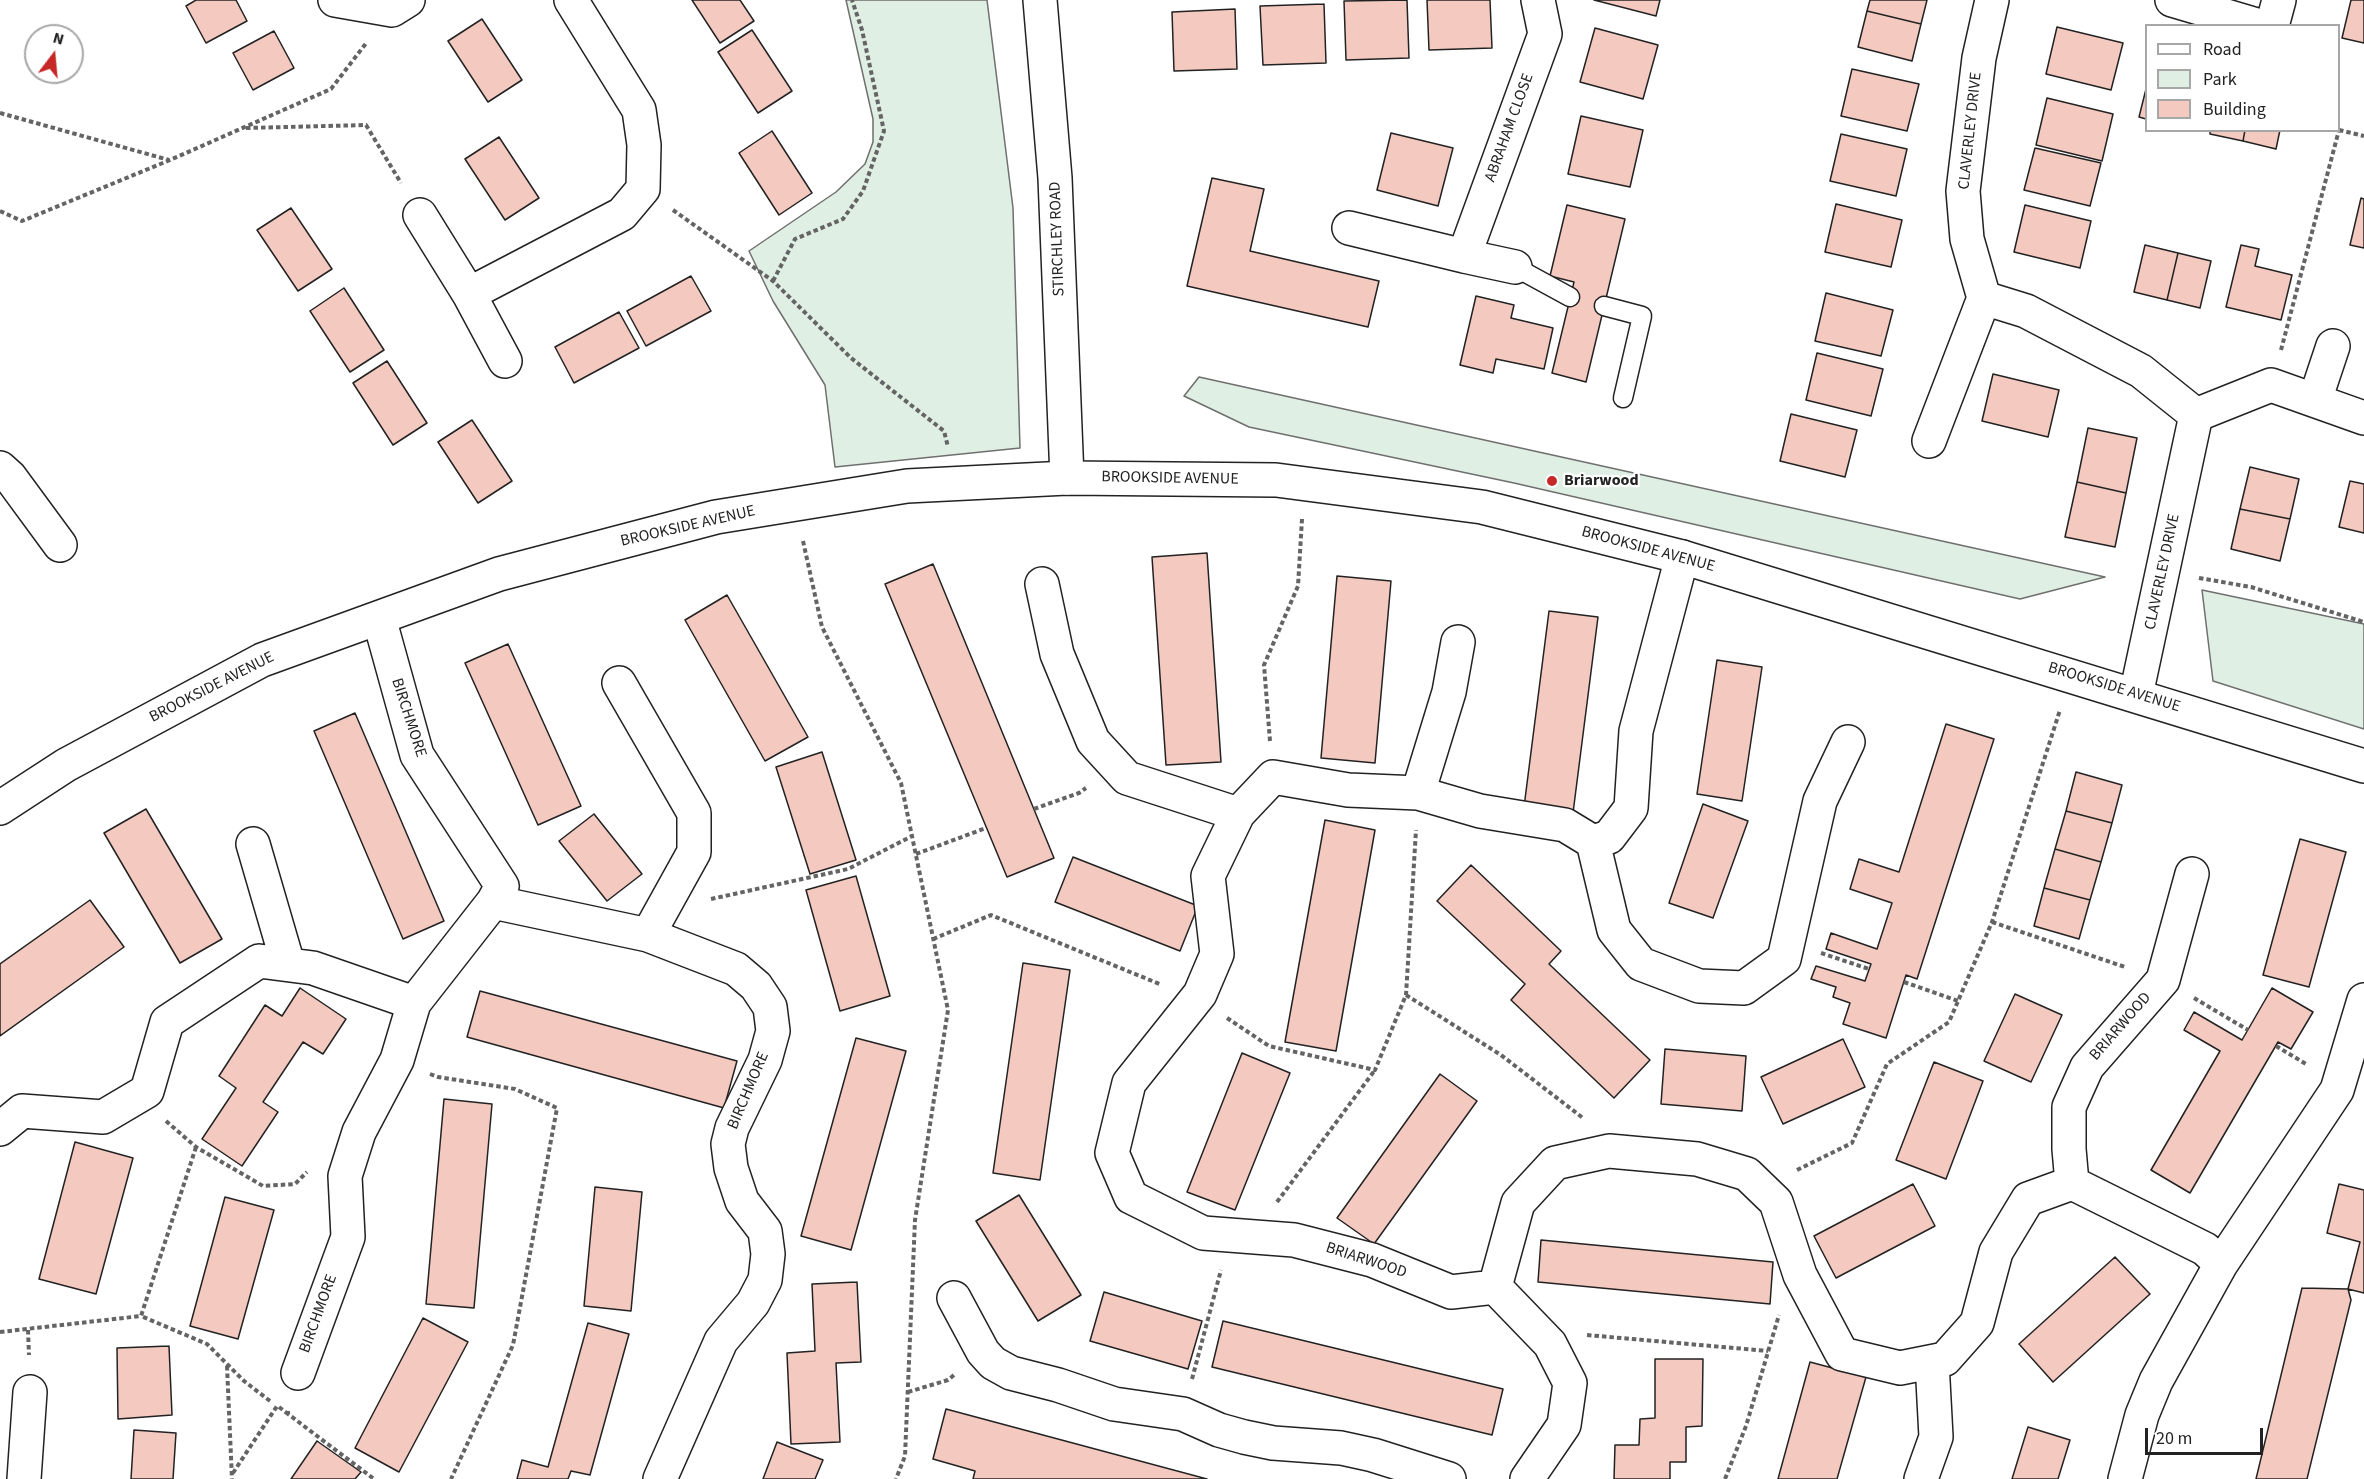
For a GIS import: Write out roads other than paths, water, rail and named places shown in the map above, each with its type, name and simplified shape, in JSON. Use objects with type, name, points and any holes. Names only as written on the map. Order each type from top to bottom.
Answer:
[{"type":"street","points":[[335,0],[400,5]]},
{"type":"street","points":[[469,294],[622,214],[643,189],[644,145],[639,110],[571,0]]},
{"type":"street","name":"STIRCHLEY ROAD","points":[[1040,0],[1056,178],[1067,478]]},
{"type":"street","name":"ABRAHAM CLOSE","points":[[1464,256],[1545,34],[1538,0]]},
{"type":"street","name":"CLAVERLEY DRIVE","points":[[1984,298],[1967,239],[1964,191],[1979,58],[1992,0]]},
{"type":"street","points":[[2172,0],[2253,24]]},
{"type":"street","points":[[2272,24],[2278,0]]},
{"type":"street","points":[[420,215],[469,294],[505,361]]},
{"type":"street","points":[[1349,228],[1515,267]]},
{"type":"street","points":[[1929,441],[1984,298],[2026,311],[2141,371],[2196,415],[2271,385],[2364,418]]},
{"type":"street","points":[[2315,400],[2333,346]]},
{"type":"street","name":"CLAVERLEY DRIVE","points":[[2136,695],[2196,415]]},
{"type":"street","points":[[0,468],[10,477],[60,545]]},
{"type":"street","name":"BROOKSIDE AVENUE","points":[[0,808],[66,765],[262,660],[500,574],[716,517],[907,486],[1067,478],[1287,482],[1482,507],[1682,557],[2364,766]]},
{"type":"street","points":[[1593,842],[1609,837],[1631,808],[1636,731],[1682,557]]},
{"type":"street","points":[[1042,584],[1057,654],[1093,741],[1127,778],[1238,814]]},
{"type":"street","name":"BIRCHMORE","points":[[298,1373],[348,1237],[345,1176],[359,1132],[397,1060],[414,1003],[493,902],[502,886],[417,755],[379,618]]},
{"type":"street","points":[[1458,642],[1449,692],[1418,793],[1480,811],[1565,825],[1593,842],[1614,930],[1641,964],[1699,986],[1744,988],[1784,959],[1820,801],[1848,742]]},
{"type":"street","points":[[619,683],[694,813],[694,852],[648,935]]},
{"type":"street","name":"BRIARWOOD","points":[[1418,793],[1348,790],[1273,777],[1238,814],[1208,876],[1217,954],[1200,994],[1129,1083],[1112,1153],[1131,1197],[1203,1233],[1294,1240],[1372,1260],[1451,1292],[1496,1287]]},
{"type":"street","points":[[253,844],[288,964]]},
{"type":"street","name":"BRIARWOOD","points":[[2072,1183],[2068,1149],[2069,1107],[2087,1067],[2163,980],[2192,874]]},
{"type":"street","name":"BIRCHMORE","points":[[493,902],[648,935],[736,969],[756,986],[770,1007],[773,1031],[765,1060],[732,1128],[728,1144],[730,1168],[742,1201],[765,1231],[768,1254],[765,1280],[753,1303],[721,1341],[660,1479]]},
{"type":"street","points":[[0,1129],[22,1111],[103,1118],[147,1091],[167,1022],[259,961],[313,968],[414,1003]]},
{"type":"street","points":[[2125,1479],[2142,1415],[2156,1382],[2221,1264],[2350,1094],[2364,1000]]},
{"type":"street","points":[[1527,1479],[1564,1425],[1570,1383],[1550,1344],[1496,1287],[1518,1203],[1555,1163],[1610,1151],[1696,1159],[1747,1174],[1776,1202],[1800,1275],[1842,1354],[1900,1368],[1946,1359],[1977,1323],[1996,1252],[2028,1199],[2072,1183],[2205,1249],[2221,1264]]},
{"type":"street","points":[[954,1298],[983,1352],[993,1363],[1011,1373],[1058,1385],[1114,1404],[1183,1414],[1219,1430],[1244,1437],[1273,1443],[1341,1448],[1373,1455],[1449,1479]]},
{"type":"street","points":[[1921,1479],[1936,1437],[1932,1362]]},
{"type":"street","points":[[24,1479],[30,1392]]},
{"type":"lane","points":[[1515,267],[1570,297]]},
{"type":"lane","points":[[1605,306],[1642,316],[1623,398]]},
{"type":"place","name":"Briarwood","points":[[1552,481]]}]
